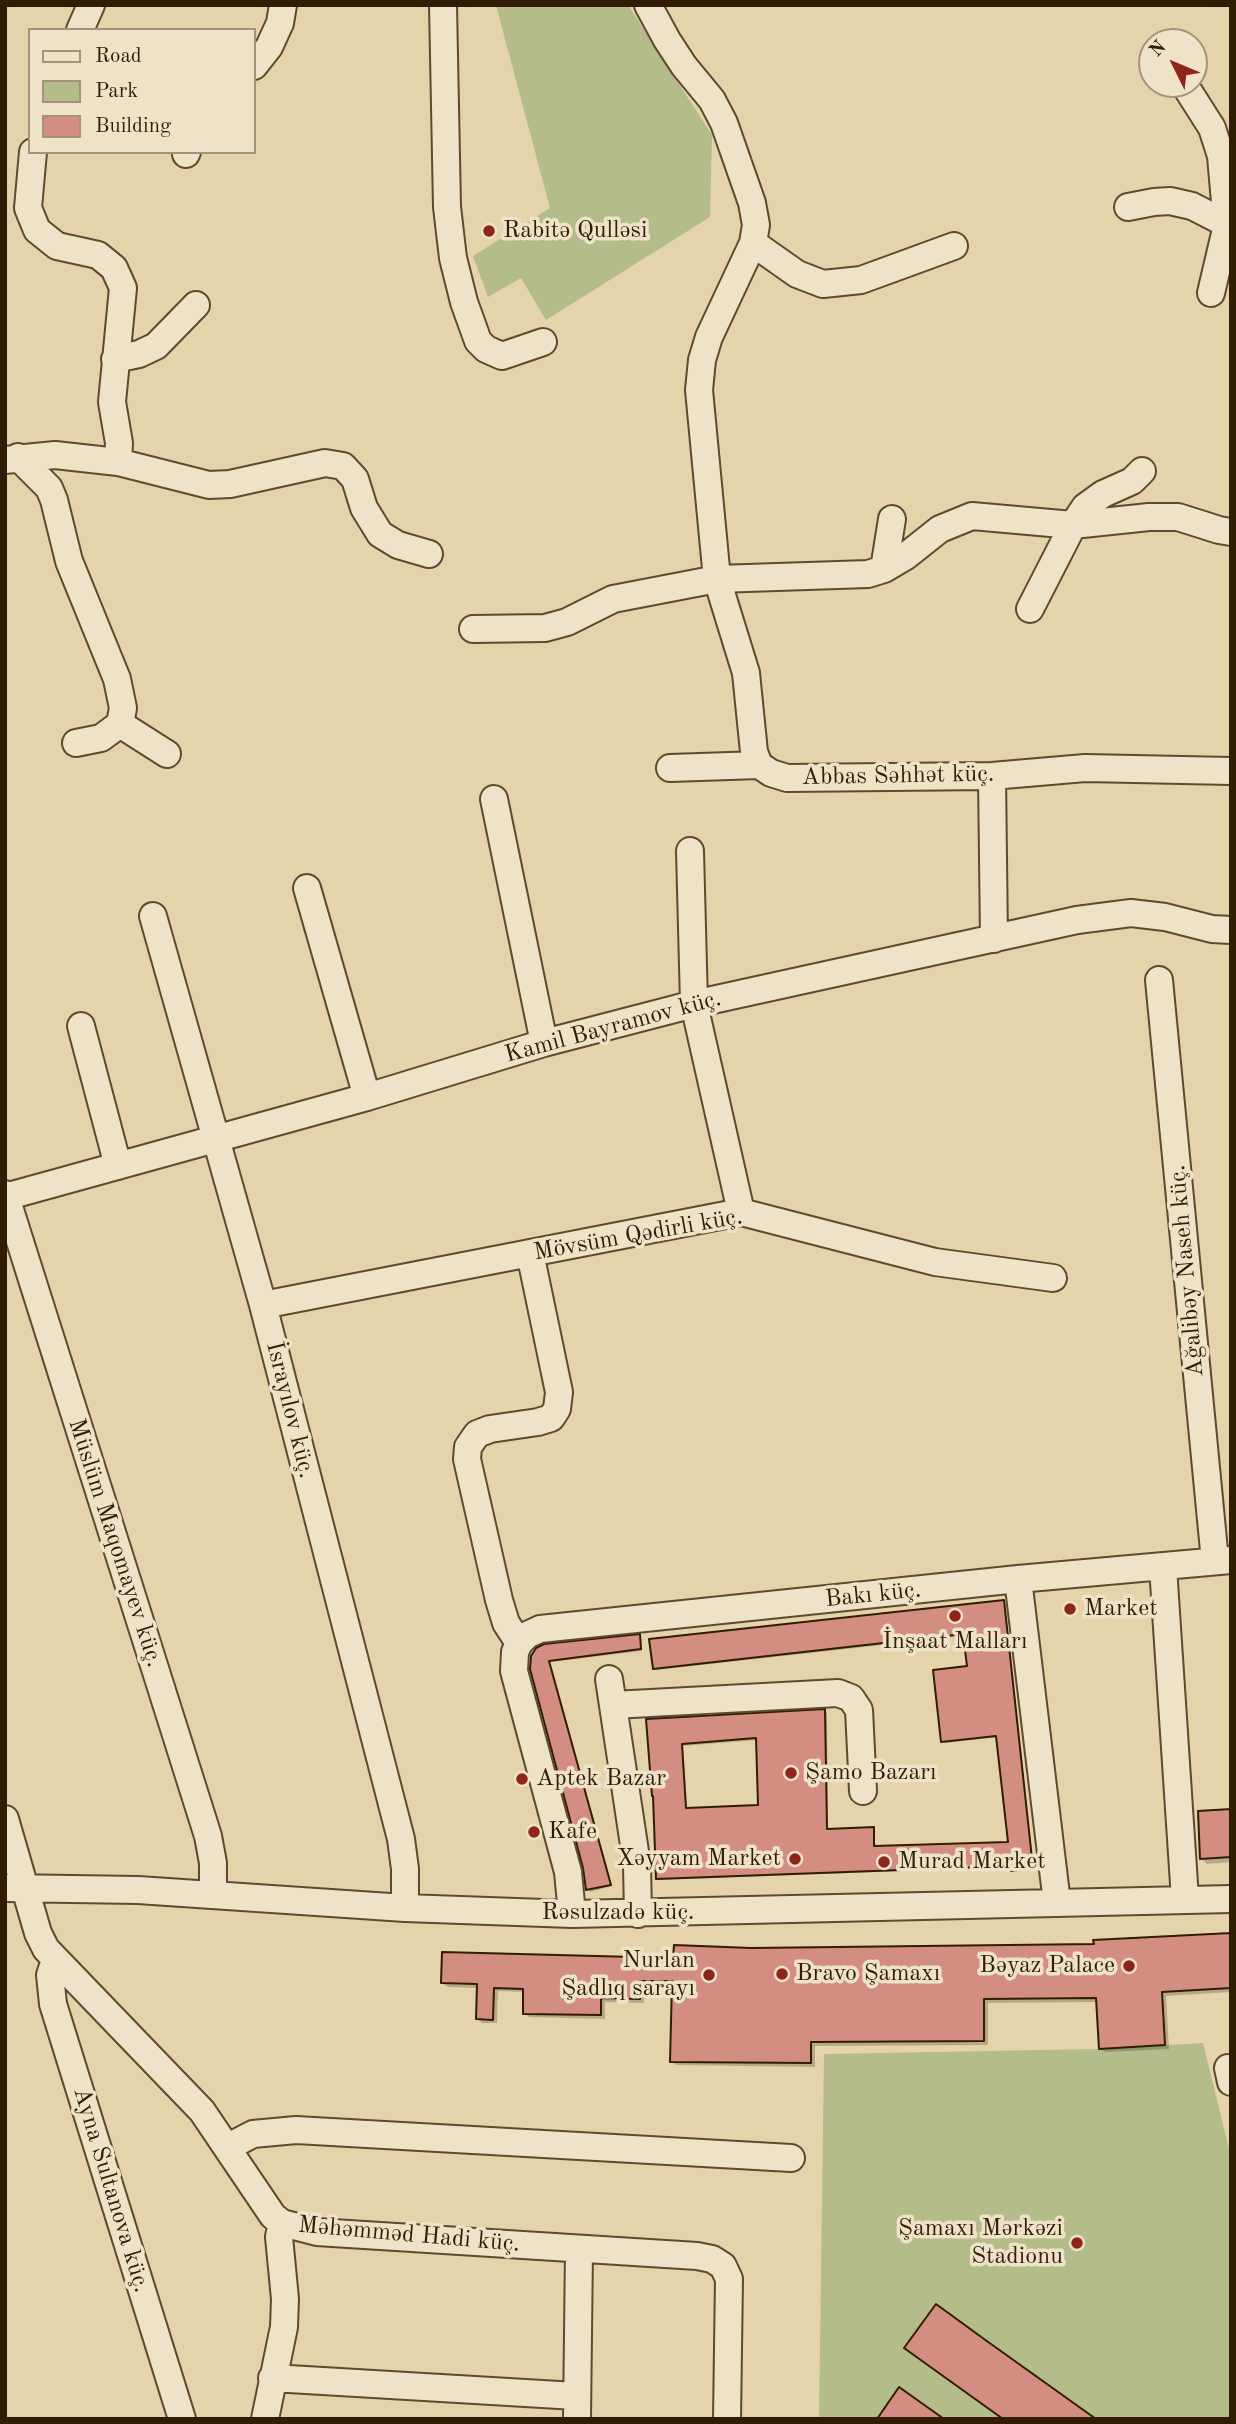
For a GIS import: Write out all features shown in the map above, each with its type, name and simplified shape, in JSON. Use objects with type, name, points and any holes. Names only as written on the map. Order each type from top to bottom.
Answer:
[{"type":"street","points":[[81,28],[91,5]]},
{"type":"street","points":[[256,63],[269,47],[280,23],[283,5]]},
{"type":"street","points":[[443,5],[447,207],[453,258],[464,302],[478,341],[486,349],[502,356],[543,342]]},
{"type":"street","points":[[648,5],[667,40],[712,100],[724,123],[752,203],[756,225],[753,243],[709,337],[699,390],[717,579],[746,673],[754,752],[759,765],[670,768]]},
{"type":"street","points":[[1193,98],[1212,128],[1221,156],[1229,225],[1211,293]]},
{"type":"street","points":[[33,154],[28,208],[37,230],[57,246],[97,255],[114,268],[123,288],[112,402],[118,462]]},
{"type":"street","points":[[1128,207],[1170,201],[1192,206],[1229,225]]},
{"type":"street","points":[[753,243],[797,274],[823,284],[861,280],[954,246]]},
{"type":"street","points":[[115,359],[139,354],[156,346],[196,305]]},
{"type":"street","points":[[12,458],[55,455],[118,462],[209,485],[230,484],[325,463],[343,466],[355,479],[364,508],[380,534],[398,545],[429,554]]},
{"type":"street","points":[[12,458],[49,488],[69,561],[117,679],[123,708],[120,723],[101,738],[76,743]]},
{"type":"street","points":[[1030,609],[1073,525],[1085,508],[1103,494],[1132,481],[1142,471]]},
{"type":"street","points":[[473,629],[545,628],[567,622],[613,599],[717,579],[868,574],[884,569],[906,556],[940,529],[972,516],[1073,525],[1149,517],[1178,517],[1231,532]]},
{"type":"street","points":[[884,569],[892,519]]},
{"type":"street","points":[[120,723],[167,754]]},
{"type":"street","name":"Abbas Səhhət küç.","points":[[759,765],[771,774],[787,778],[992,776],[1085,768],[1231,771]]},
{"type":"street","points":[[992,776],[994,939]]},
{"type":"street","points":[[494,799],[544,1043]]},
{"type":"street","points":[[690,851],[694,1004],[741,1212]]},
{"type":"street","points":[[307,888],[367,1097]]},
{"type":"street","name":"Kamil Bayramov küç.","points":[[6,1196],[367,1097],[544,1043],[694,1004],[1076,920],[1130,913],[1165,917],[1212,929],[1231,930]]},
{"type":"street","name":"İsrayılov küç.","points":[[153,916],[263,1305],[401,1839],[405,1869],[405,1908]]},
{"type":"street","name":"Ağalibəy Naseh küç.","points":[[1159,980],[1223,1560]]},
{"type":"street","points":[[81,1026],[118,1166]]},
{"type":"street","name":"Müslüm Maqomayev küç.","points":[[6,1196],[208,1836],[213,1863],[213,1894]]},
{"type":"street","name":"Mövsüm Qədirli küç.","points":[[263,1305],[741,1212],[935,1262],[1053,1278]]},
{"type":"street","points":[[530,1253],[559,1392],[557,1409],[551,1418],[490,1429],[477,1434],[468,1447],[467,1459],[499,1600],[506,1623],[519,1643],[513,1659],[514,1671],[568,1872],[572,1914]]},
{"type":"street","name":"Bakı küç.","points":[[519,1643],[527,1635],[540,1629],[1223,1560]]},
{"type":"street","points":[[1163,1567],[1185,1899]]},
{"type":"street","points":[[1018,1580],[1057,1902]]},
{"type":"street","points":[[609,1679],[637,1865],[638,1914]]},
{"type":"street","points":[[614,1705],[838,1693],[851,1698],[859,1710],[863,1791]]},
{"type":"street","points":[[5,1819],[15,1888]]},
{"type":"street","name":"Rəsulzadə küç.","points":[[15,1888],[213,1894],[405,1908],[572,1914],[1231,1899]]},
{"type":"street","name":"Məhəmməd Hadi küç.","points":[[15,1888],[55,1960],[202,2110],[264,2205],[282,2223],[317,2232],[697,2256],[712,2259],[723,2266],[729,2279],[727,2419]]},
{"type":"street","name":"Ayna Sultanova küç.","points":[[55,1960],[50,1975],[53,2004],[182,2419]]},
{"type":"street","points":[[228,2147],[253,2134],[296,2130],[791,2158]]},
{"type":"street","points":[[265,2419],[284,2327],[285,2299],[279,2237],[282,2223]]},
{"type":"street","points":[[272,2378],[576,2408],[579,2249]]},
{"type":"green space","points":[[496,5],[628,5],[712,135],[710,217],[546,320],[521,278],[488,297],[473,256],[550,208]]},
{"type":"green space","points":[[1203,2043],[1231,2157],[1231,2419],[819,2419],[824,2054],[1099,2049]]},
{"type":"building","points":[[1004,1600],[1033,1868],[1011,1871],[1010,1866],[656,1879],[653,1796],[646,1719],[825,1709],[827,1829],[874,1827],[874,1846],[1008,1842],[996,1736],[941,1742],[933,1670],[967,1666],[963,1634],[653,1669],[649,1639]],"holes":[[[756,1738],[758,1805],[686,1808],[682,1744]]]},
{"type":"building","points":[[640,1634],[641,1649],[549,1661],[611,1885],[586,1890],[583,1868],[530,1669],[531,1656],[536,1648],[544,1644]]},
{"type":"building","points":[[1231,1809],[1231,1857],[1200,1859],[1198,1811]]},
{"type":"building","points":[[1231,1933],[1231,1988],[1162,1992],[1165,2045],[1099,2049],[1096,1998],[984,1999],[984,2041],[811,2042],[811,2063],[670,2062],[672,1981],[640,1981],[640,1999],[601,1998],[601,2015],[523,2014],[523,1989],[494,1988],[493,2020],[476,2019],[477,1984],[441,1983],[442,1952],[673,1958],[674,1945],[751,1948],[1094,1944],[1093,1940]]},
{"type":"building","points":[[936,2304],[1096,2419],[1003,2419],[904,2348]]},
{"type":"building","points":[[899,2387],[944,2419],[877,2419]]},
{"type":"place","name":"Rabitə Qulləsi","points":[[489,231]]},
{"type":"place","name":"Market","points":[[1070,1609]]},
{"type":"place","name":"İnşaat Malları","points":[[955,1616]]},
{"type":"place","name":"Şamo Bazarı","points":[[791,1773]]},
{"type":"place","name":"Aptek Bazar","points":[[522,1779]]},
{"type":"place","name":"Kafe","points":[[534,1832]]},
{"type":"place","name":"Xəyyam Market","points":[[795,1859]]},
{"type":"place","name":"Murad Market","points":[[884,1862]]},
{"type":"place","name":"Bəyaz Palace","points":[[1129,1966]]},
{"type":"place","name":"Bravo Şamaxı","points":[[782,1974]]},
{"type":"place","name":"Nurlan Şadlıq sarayı","points":[[709,1975]]},
{"type":"place","name":"Şamaxı Mərkəzi Stadionu","points":[[1077,2243]]}]
